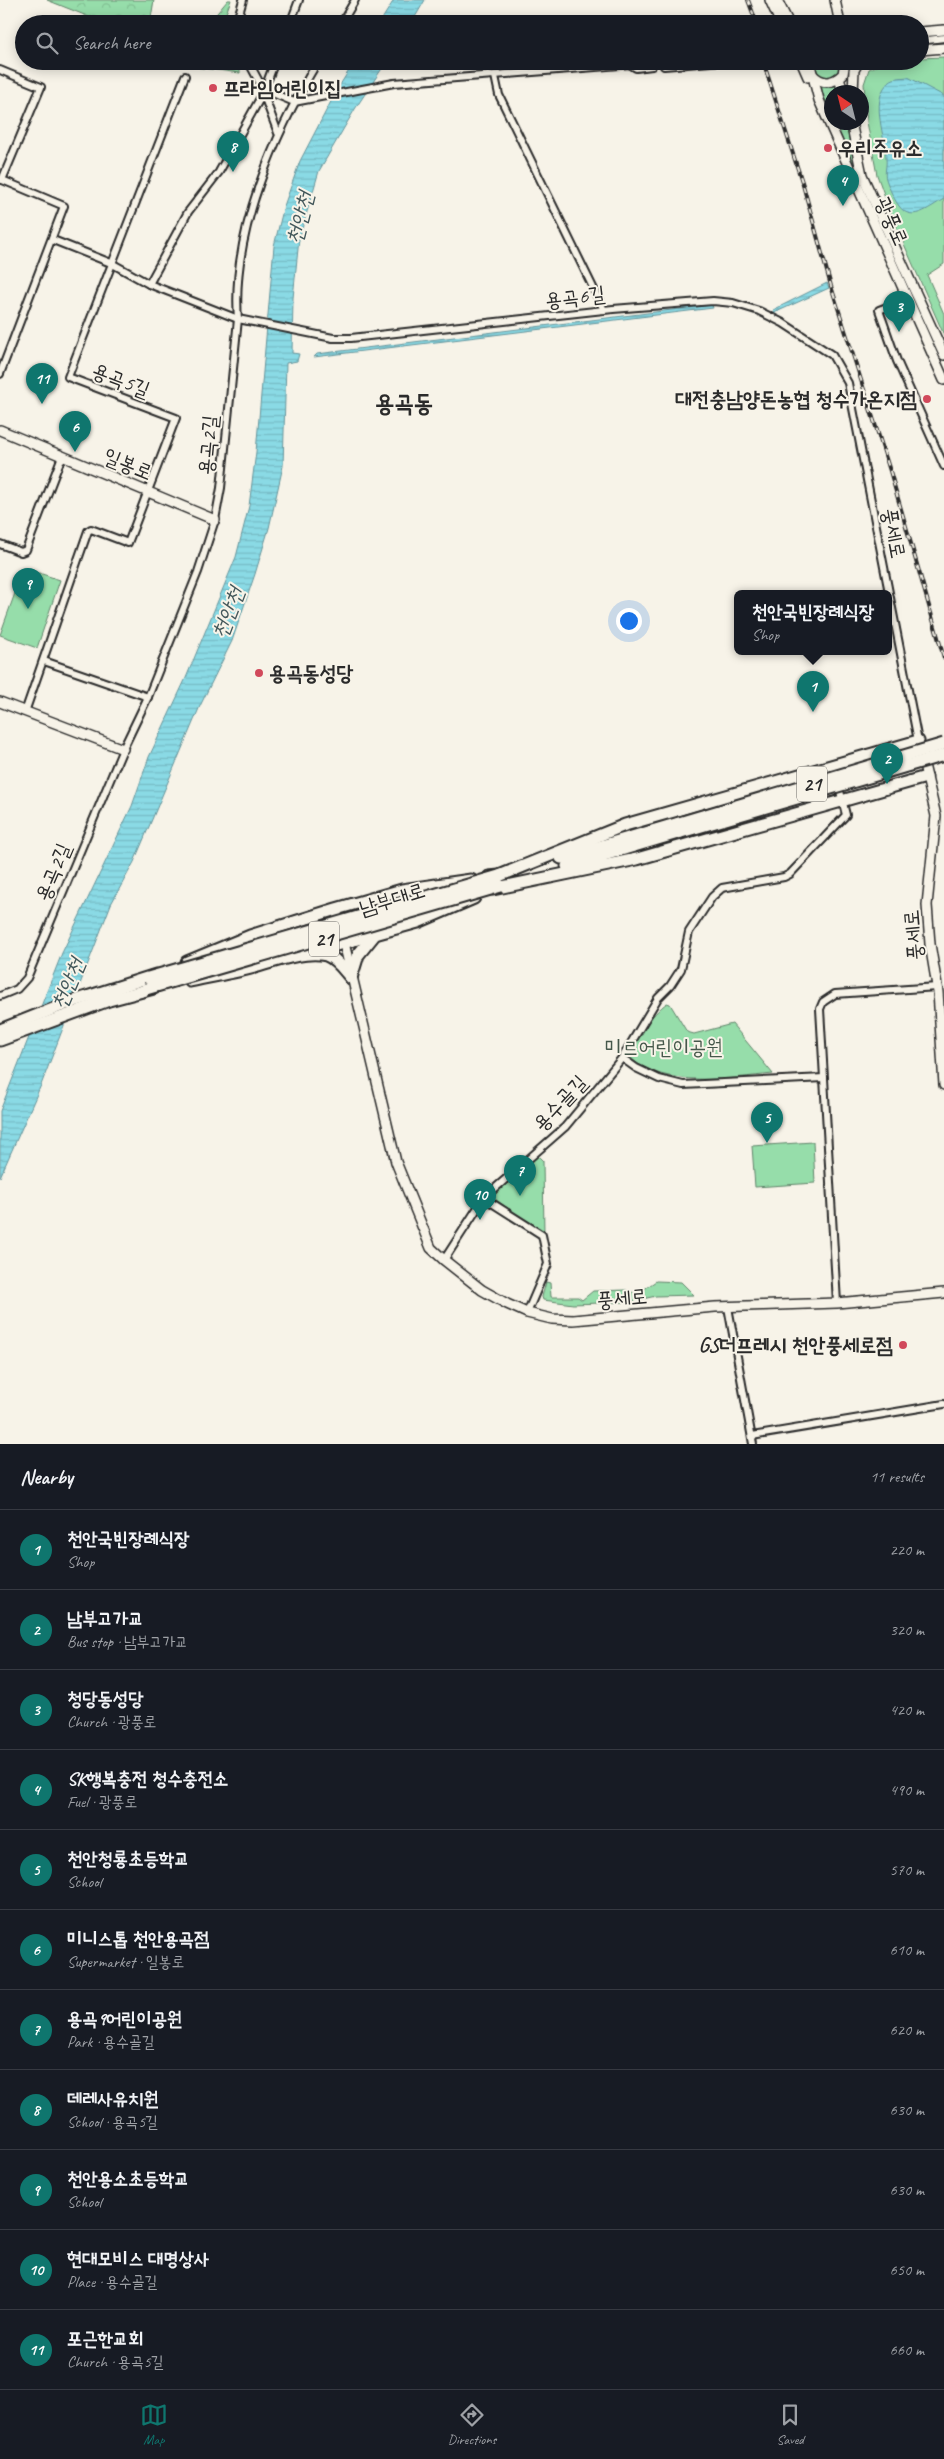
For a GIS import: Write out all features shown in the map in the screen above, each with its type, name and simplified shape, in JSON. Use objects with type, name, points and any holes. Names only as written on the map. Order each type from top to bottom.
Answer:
[{"type":"highway","points":[[147,984],[244,970],[418,922],[500,881],[625,825],[918,741]]},
{"type":"highway","name":"21","points":[[680,828],[944,744]]},
{"type":"highway","name":"21","points":[[680,828],[944,755]]},
{"type":"highway","points":[[147,984],[250,936],[402,890],[500,881],[637,859],[926,777]]},
{"type":"highway","name":"남부대로","points":[[3,1034],[84,1008],[147,984],[680,828]]},
{"type":"highway","points":[[351,978],[358,955],[376,934]]},
{"type":"highway","points":[[293,957],[324,954],[333,958],[351,978]]},
{"type":"highway","name":"남부대로","points":[[3,1034],[104,991],[147,984]]},
{"type":"street","points":[[239,15],[243,0]]},
{"type":"street","points":[[293,15],[298,0]]},
{"type":"street","points":[[346,15],[355,0]]},
{"type":"street","points":[[770,0],[778,15]]},
{"type":"street","points":[[777,0],[784,15]]},
{"type":"street","points":[[834,0],[836,15]]},
{"type":"street","points":[[929,31],[944,30]]},
{"type":"street","points":[[929,41],[944,38]]},
{"type":"street","points":[[929,43],[944,43]]},
{"type":"street","points":[[929,49],[944,48]]},
{"type":"street","points":[[0,70],[41,87],[1,180],[64,206],[53,240],[0,374]]},
{"type":"street","points":[[252,70],[263,91],[278,133]]},
{"type":"street","points":[[149,284],[188,212],[219,172],[263,91],[271,70]]},
{"type":"street","name":"용곡2길","points":[[0,996],[17,989],[27,978],[123,749],[148,697],[198,572],[215,520],[221,488],[238,319],[236,294],[246,235],[278,133],[313,70]]},
{"type":"street","points":[[263,91],[294,102],[385,84],[576,70]]},
{"type":"street","points":[[806,70],[819,100]]},
{"type":"street","points":[[809,70],[816,78],[827,82],[839,78],[844,70]]},
{"type":"street","points":[[811,70],[812,74]]},
{"type":"street","points":[[853,85],[854,70]]},
{"type":"street","name":"광풍로","points":[[812,74],[819,100],[944,380]]},
{"type":"street","name":"용곡5길","points":[[148,491],[176,418],[68,378],[185,76]]},
{"type":"street","points":[[494,76],[499,95],[604,310]]},
{"type":"street","points":[[839,78],[841,85]]},
{"type":"street","name":"광풍로","points":[[852,130],[862,175],[944,355]]},
{"type":"street","points":[[53,240],[111,263],[149,284],[238,319]]},
{"type":"street","points":[[908,299],[879,310],[897,360],[944,466]]},
{"type":"street","name":"용곡6길","points":[[238,319],[248,319],[333,338],[351,338],[604,310],[713,301],[733,303],[760,311],[832,355]]},
{"type":"street","name":"풍세로","points":[[832,355],[848,383],[888,590]]},
{"type":"street","name":"일봉로","points":[[0,430],[215,520]]},
{"type":"street","points":[[0,544],[21,552],[26,550],[62,456]]},
{"type":"street","points":[[25,712],[88,531],[91,529],[128,543],[148,491]]},
{"type":"street","name":"풍세로","points":[[892,608],[918,741],[936,816],[927,905],[930,944],[940,990],[944,1085]]},
{"type":"street","points":[[44,661],[148,697]]},
{"type":"street","points":[[0,702],[123,749]]},
{"type":"street","name":"용수골길","points":[[444,1260],[484,1198],[565,1127],[622,1058],[658,998],[670,986],[681,969],[689,932],[712,897],[722,888],[784,877],[790,874],[846,815],[834,765]]},
{"type":"street","points":[[336,909],[345,943],[351,978]]},
{"type":"street","name":"풍세로","points":[[351,978],[396,1162],[431,1248],[482,1290],[527,1313],[552,1319],[573,1320],[728,1307],[837,1303],[944,1293]]},
{"type":"street","name":"풍세로","points":[[837,1303],[820,1009],[828,998],[835,994],[940,990]]},
{"type":"street","points":[[622,1058],[636,1068],[659,1079],[683,1084],[824,1078]]},
{"type":"street","points":[[484,1198],[542,1235],[548,1264],[527,1313]]},
{"type":"street","points":[[728,1307],[753,1444]]},
{"type":"street","points":[[752,1436],[944,1404]]},
{"type":"green space","points":[[47,0],[154,0],[152,15],[84,15]]},
{"type":"green space","points":[[228,0],[231,0],[225,15],[216,15]]},
{"type":"green space","points":[[944,57],[944,264],[927,275],[944,314],[944,335],[893,219],[877,175],[869,130],[869,85],[864,84],[869,70],[929,70],[929,58]]},
{"type":"green space","points":[[217,70],[240,70],[240,73]]},
{"type":"green space","points":[[814,70],[840,70],[837,74],[823,79],[814,73]]},
{"type":"green space","points":[[824,87],[824,97],[820,88]]},
{"type":"green space","points":[[838,130],[848,130],[857,174]]},
{"type":"green space","points":[[24,568],[60,580],[37,648],[0,635]]},
{"type":"green space","name":"미르어린이공원","points":[[667,1003],[670,1004],[687,1032],[694,1034],[732,1024],[773,1074],[738,1078],[699,1079],[679,1078],[645,1068],[631,1058],[632,1051],[644,1028]]},
{"type":"green space","points":[[813,1142],[815,1183],[755,1187],[752,1146]]},
{"type":"green space","points":[[538,1156],[543,1161],[544,1234],[495,1199],[495,1193]]},
{"type":"green space","points":[[656,1281],[681,1282],[694,1295],[656,1296],[629,1302],[573,1304],[543,1300],[542,1297],[546,1282],[550,1283],[551,1297],[578,1297],[582,1300],[593,1291],[626,1290],[637,1294]]},
{"type":"water","points":[[394,0],[425,0],[416,15],[385,15]]},
{"type":"water","name":"천안천","points":[[349,70],[381,70],[355,109],[319,171],[299,239],[293,298],[292,353],[299,354],[297,361],[286,363],[283,466],[269,528],[255,574],[232,641],[200,706],[134,862],[111,904],[41,1085],[0,1177],[0,1111],[62,953],[132,806],[149,757],[186,678],[236,557],[249,506],[256,452],[274,246],[284,206],[300,161]]},
{"type":"water","points":[[908,77],[944,96],[944,199],[926,210],[912,214],[904,211],[897,204],[886,179],[885,150],[879,110],[882,92],[887,84],[894,79]]},
{"type":"water","points":[[827,283],[829,288],[774,313],[773,310]]},
{"type":"water","points":[[712,305],[713,308],[314,357],[317,354]]},
{"type":"railway","points":[[748,0],[754,15]]},
{"type":"railway","points":[[766,70],[803,185],[831,286],[890,471],[944,658]]},
{"type":"place","name":"프라임어린이집","points":[[213,88]]},
{"type":"place","name":"우리주유소","points":[[828,148]]},
{"type":"place","name":"데레사유치원","points":[[233,172]]},
{"type":"place","name":"SK행복충전 청수충전소","points":[[843,206]]},
{"type":"place","name":"청당동성당","points":[[899,332]]},
{"type":"place","name":"대전충남양돈농협 청수가온지점","points":[[927,399]]},
{"type":"place","name":"포근한교회","points":[[42,404]]},
{"type":"place","name":"미니스톱 천안용곡점","points":[[75,452]]},
{"type":"place","name":"천안용소초등학교","points":[[28,609]]},
{"type":"place","name":"용곡동성당","points":[[259,673]]},
{"type":"place","name":"천안국빈장례식장","points":[[813,712]]},
{"type":"place","name":"남부고가교","points":[[887,784]]},
{"type":"place","name":"천안청룡초등학교","points":[[767,1143]]},
{"type":"place","name":"용곡9어린이공원","points":[[520,1196]]},
{"type":"place","name":"현대모비스 대명상사","points":[[480,1220]]},
{"type":"place","name":"GS더프레시 천안풍세로점","points":[[903,1345]]},
{"type":"district","name":"용곡동","points":[[404,403]]}]
